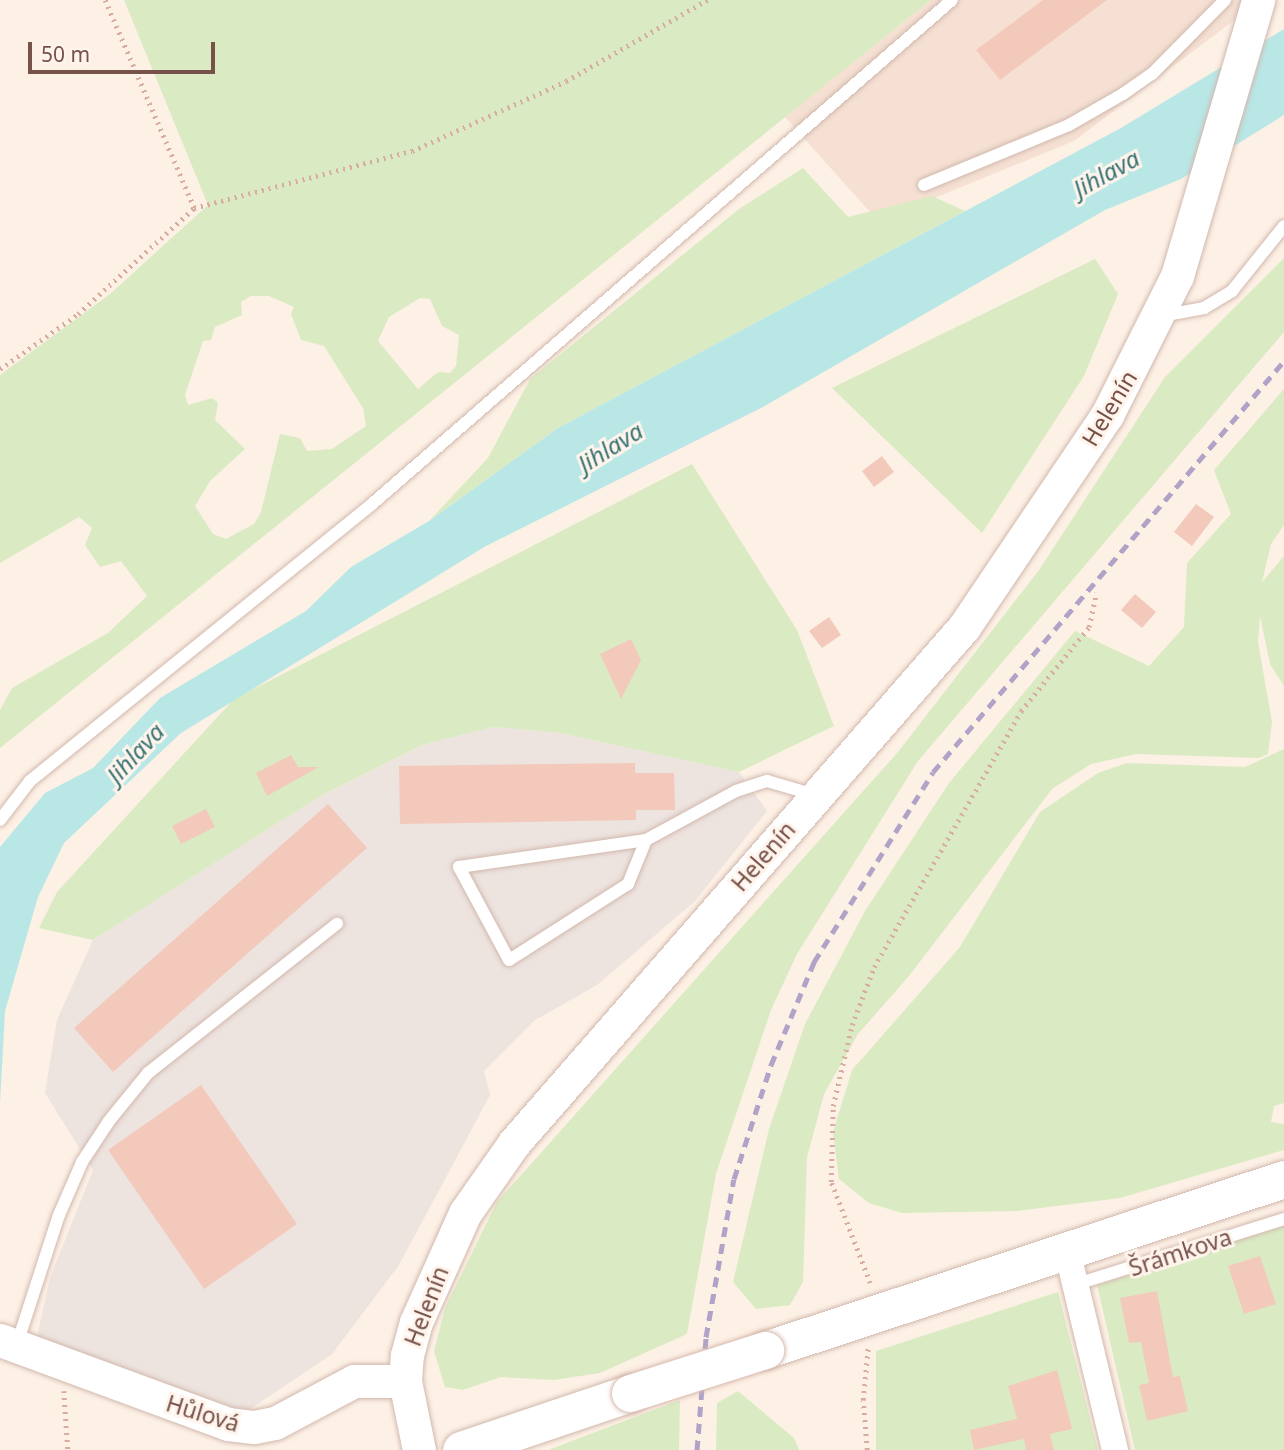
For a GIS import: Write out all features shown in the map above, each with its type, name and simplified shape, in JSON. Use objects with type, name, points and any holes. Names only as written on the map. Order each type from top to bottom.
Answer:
[{"type":"main road","points":[[461,1450],[1284,1179]]},
{"type":"street","name":"Helenín","points":[[419,1450],[405,1381],[416,1322],[465,1213],[514,1143],[964,627],[1107,415],[1161,316],[1198,214],[1246,2]]},
{"type":"street","points":[[1067,1250],[1115,1450]]},
{"type":"street","name":"Hůlová","points":[[8,1344],[229,1424],[254,1427],[275,1423],[354,1381],[405,1381]]},
{"type":"lane","points":[[0,820],[30,781],[372,504],[952,0]]},
{"type":"lane","points":[[924,185],[1069,125],[1152,74],[1246,2]]},
{"type":"lane","points":[[1161,316],[1205,308],[1232,291],[1284,226]]},
{"type":"lane","points":[[646,840],[628,884],[509,960],[459,867],[646,840],[736,791],[767,782],[803,788],[815,796]]},
{"type":"lane","points":[[8,1344],[82,1162],[109,1121],[148,1073],[337,924]]},
{"type":"lane","name":"Šrámkova","points":[[1077,1284],[1284,1219]]},
{"type":"path","points":[[105,0],[194,200],[194,208]]},
{"type":"path","points":[[0,369],[78,314],[194,208],[412,152],[566,81],[691,15],[707,0]]},
{"type":"path","points":[[867,1450],[863,1400],[871,1317],[870,1274],[831,1182],[833,1106],[852,1024],[874,967],[1008,733],[1089,627],[1096,593]]},
{"type":"path","points":[[66,1366],[63,1410],[68,1450]]},
{"type":"shaded area","points":[[931,0],[1261,0],[1074,141],[878,221],[785,117]]},
{"type":"shaded area","points":[[493,727],[560,733],[739,772],[767,811],[695,901],[597,985],[535,1020],[484,1071],[490,1095],[399,1265],[332,1354],[246,1412],[37,1337],[50,1278],[93,1170],[45,1093],[57,1020],[93,940],[322,795],[422,745]]},
{"type":"green space","points":[[124,0],[931,0],[0,748],[0,710],[12,688],[108,633],[147,596],[121,561],[100,567],[85,545],[92,528],[79,517],[0,563],[0,375],[110,294],[208,205]],"holes":[[[251,296],[269,296],[294,307],[291,314],[301,340],[324,346],[363,408],[366,426],[332,449],[307,451],[300,438],[280,434],[261,512],[254,524],[226,539],[213,534],[195,506],[210,481],[245,449],[215,420],[218,403],[212,398],[188,405],[185,395],[203,341],[211,340],[215,327],[242,315],[241,302]],[[420,298],[430,299],[442,326],[459,335],[456,366],[450,373],[438,372],[418,389],[378,341],[389,317]]]},
{"type":"green space","points":[[803,168],[848,217],[932,196],[965,211],[558,428],[429,521],[488,458],[530,379],[739,209]]},
{"type":"green space","points":[[1284,258],[1284,332],[918,761],[797,954],[771,1010],[716,1174],[687,1334],[600,1373],[554,1380],[501,1377],[463,1390],[445,1387],[434,1351],[445,1308],[497,1202],[898,752],[1039,570],[1165,377]]},
{"type":"green space","points":[[1095,259],[1118,294],[1084,376],[982,533],[832,388]]},
{"type":"green space","points":[[1284,389],[1284,525],[1271,544],[1262,582],[1284,556],[1284,686],[1270,664],[1260,616],[1258,642],[1272,722],[1268,754],[1259,758],[1136,754],[1091,764],[1052,789],[909,976],[858,1034],[824,1094],[807,1157],[803,1282],[790,1305],[756,1309],[733,1282],[769,1129],[805,1024],[865,911],[949,783],[1075,631],[1149,666],[1184,627],[1187,563],[1231,514],[1214,470]]},
{"type":"green space","points":[[692,464],[797,630],[834,726],[739,772],[560,733],[493,727],[422,745],[322,795],[93,940],[39,928],[57,892],[234,699]]},
{"type":"green space","points":[[1284,749],[1284,1103],[1274,1106],[1271,1122],[1284,1124],[1284,1150],[1120,1198],[1016,1211],[902,1213],[869,1203],[839,1179],[833,1132],[852,1070],[960,947],[1040,812],[1098,773],[1127,763],[1245,767]]},
{"type":"green space","points":[[1284,1226],[1284,1450],[1135,1450],[1097,1285]]},
{"type":"green space","points":[[1058,1292],[1098,1450],[876,1450],[876,1351]]},
{"type":"green space","points":[[738,1391],[794,1438],[799,1450],[716,1450],[717,1403]]},
{"type":"green space","points":[[680,1400],[679,1450],[548,1450]]},
{"type":"water","name":"Jihlava","points":[[1284,29],[1284,115],[1181,179],[1105,210],[761,408],[486,546],[181,733],[64,843],[38,897],[5,1011],[0,1103],[0,847],[45,793],[93,768],[160,698],[306,611],[351,567],[429,521],[558,428],[1121,128]]},
{"type":"building","points":[[1043,0],[1107,0],[1000,80],[976,50]]},
{"type":"building","points":[[882,456],[894,472],[874,487],[862,471]]},
{"type":"building","points":[[1196,504],[1214,517],[1192,546],[1174,532]]},
{"type":"building","points":[[1135,594],[1156,612],[1142,628],[1121,610]]},
{"type":"building","points":[[829,617],[841,635],[822,648],[809,631]]},
{"type":"building","points":[[631,639],[641,660],[621,699],[600,654]]},
{"type":"building","points":[[291,755],[298,767],[319,767],[267,796],[256,773]]},
{"type":"building","points":[[635,763],[635,773],[674,773],[675,810],[636,810],[636,820],[400,824],[399,766]]},
{"type":"building","points":[[328,804],[367,848],[113,1072],[74,1028]]},
{"type":"building","points":[[206,809],[215,827],[181,844],[172,826]]},
{"type":"building","points":[[201,1085],[297,1224],[204,1289],[108,1150]]},
{"type":"building","points":[[1260,1256],[1276,1304],[1244,1314],[1228,1266]]},
{"type":"building","points":[[1157,1291],[1173,1377],[1180,1376],[1188,1411],[1147,1421],[1139,1385],[1149,1383],[1141,1342],[1129,1343],[1120,1298]]},
{"type":"building","points":[[1057,1370],[1072,1429],[1050,1434],[1054,1450],[1026,1450],[1024,1439],[974,1450],[970,1430],[1017,1419],[1008,1386]]},
{"type":"railway","points":[[697,1450],[706,1337],[734,1179],[771,1065],[814,962],[933,772],[1284,361]]}]
